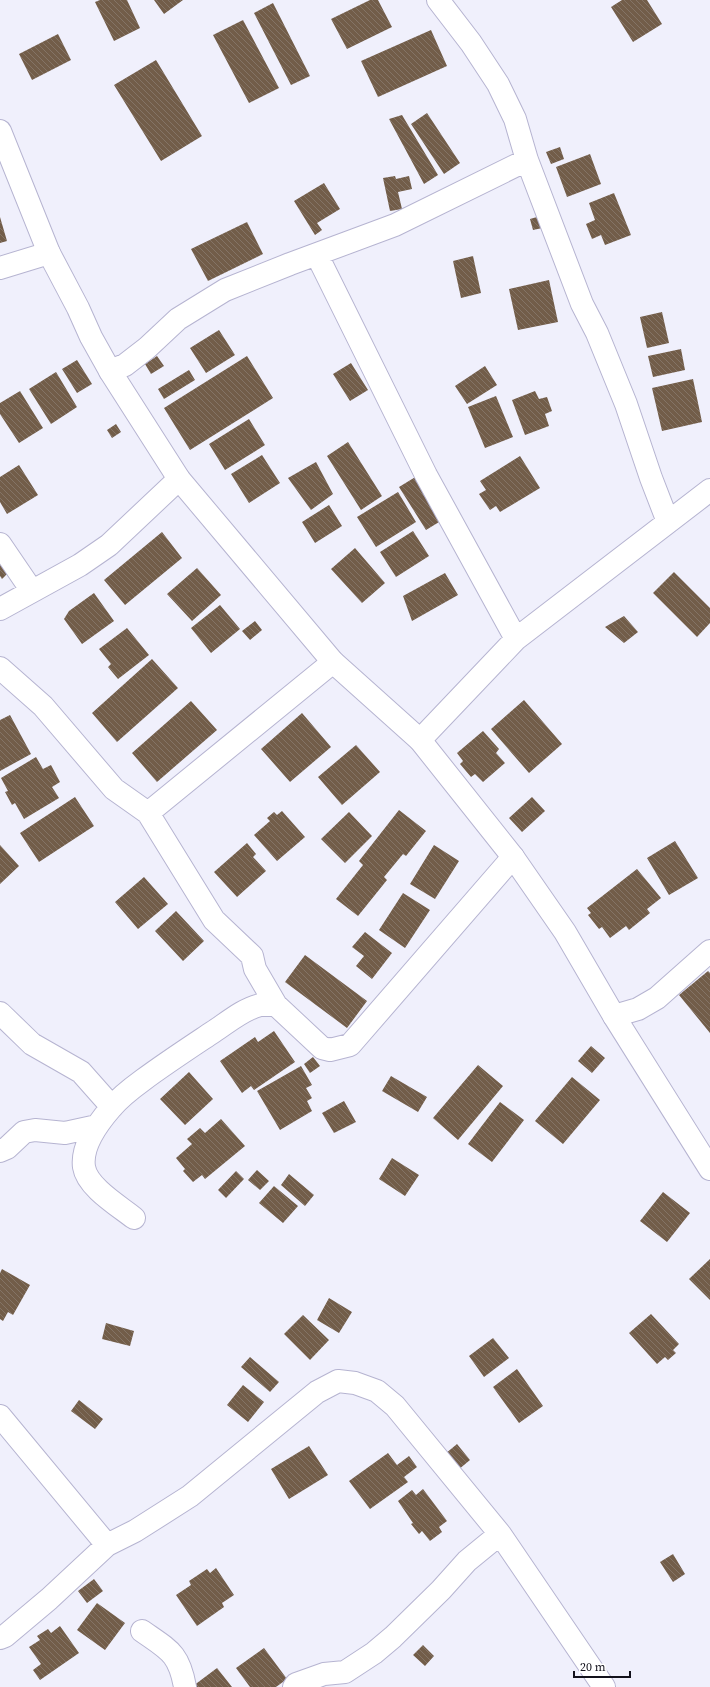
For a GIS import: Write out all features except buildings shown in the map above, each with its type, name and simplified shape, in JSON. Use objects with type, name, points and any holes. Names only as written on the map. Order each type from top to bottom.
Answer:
[{"type":"street","points":[[438,0],[471,43],[498,84],[515,119],[527,160],[582,304],[597,333],[619,387],[668,522]]},
{"type":"street","points":[[0,131],[49,253],[78,308],[91,337],[110,371],[179,479],[333,662],[420,740],[513,857],[565,932],[614,1016],[710,1168]]},
{"type":"street","points":[[110,371],[125,365],[147,348],[178,319],[225,290],[395,225],[527,160]]},
{"type":"street","points":[[0,268],[49,253]]},
{"type":"street","points":[[317,255],[426,474],[516,639]]},
{"type":"street","points":[[0,609],[80,565],[109,545],[179,479]]},
{"type":"street","points":[[420,740],[516,639],[710,490]]},
{"type":"street","points":[[0,544],[32,591]]},
{"type":"street","points":[[148,813],[333,662]]},
{"type":"street","points":[[0,668],[43,706],[114,789],[148,813],[214,920],[252,956],[255,969],[276,1005],[322,1048],[330,1050],[350,1045],[513,857]]},
{"type":"street","points":[[614,1016],[638,1009],[657,998],[710,951]]},
{"type":"street","points":[[134,1218],[97,1189],[88,1177],[84,1167],[86,1154],[97,1126],[112,1106],[132,1088],[169,1061],[240,1014],[260,1005],[276,1005]]},
{"type":"street","points":[[0,1013],[32,1044],[81,1072],[112,1106]]},
{"type":"street","points":[[0,1151],[7,1148],[24,1132],[35,1130],[65,1133],[97,1126]]},
{"type":"street","points":[[0,1638],[5,1636],[49,1599],[107,1544],[135,1531],[190,1496],[317,1392],[338,1382],[355,1383],[377,1391],[395,1406],[500,1534],[604,1687]]},
{"type":"street","points":[[0,1416],[107,1544]]},
{"type":"street","points":[[296,1686],[324,1674],[345,1672],[374,1653],[393,1637],[467,1561],[500,1534]]},
{"type":"street","points":[[142,1631],[171,1651],[182,1670],[185,1687]]}]
